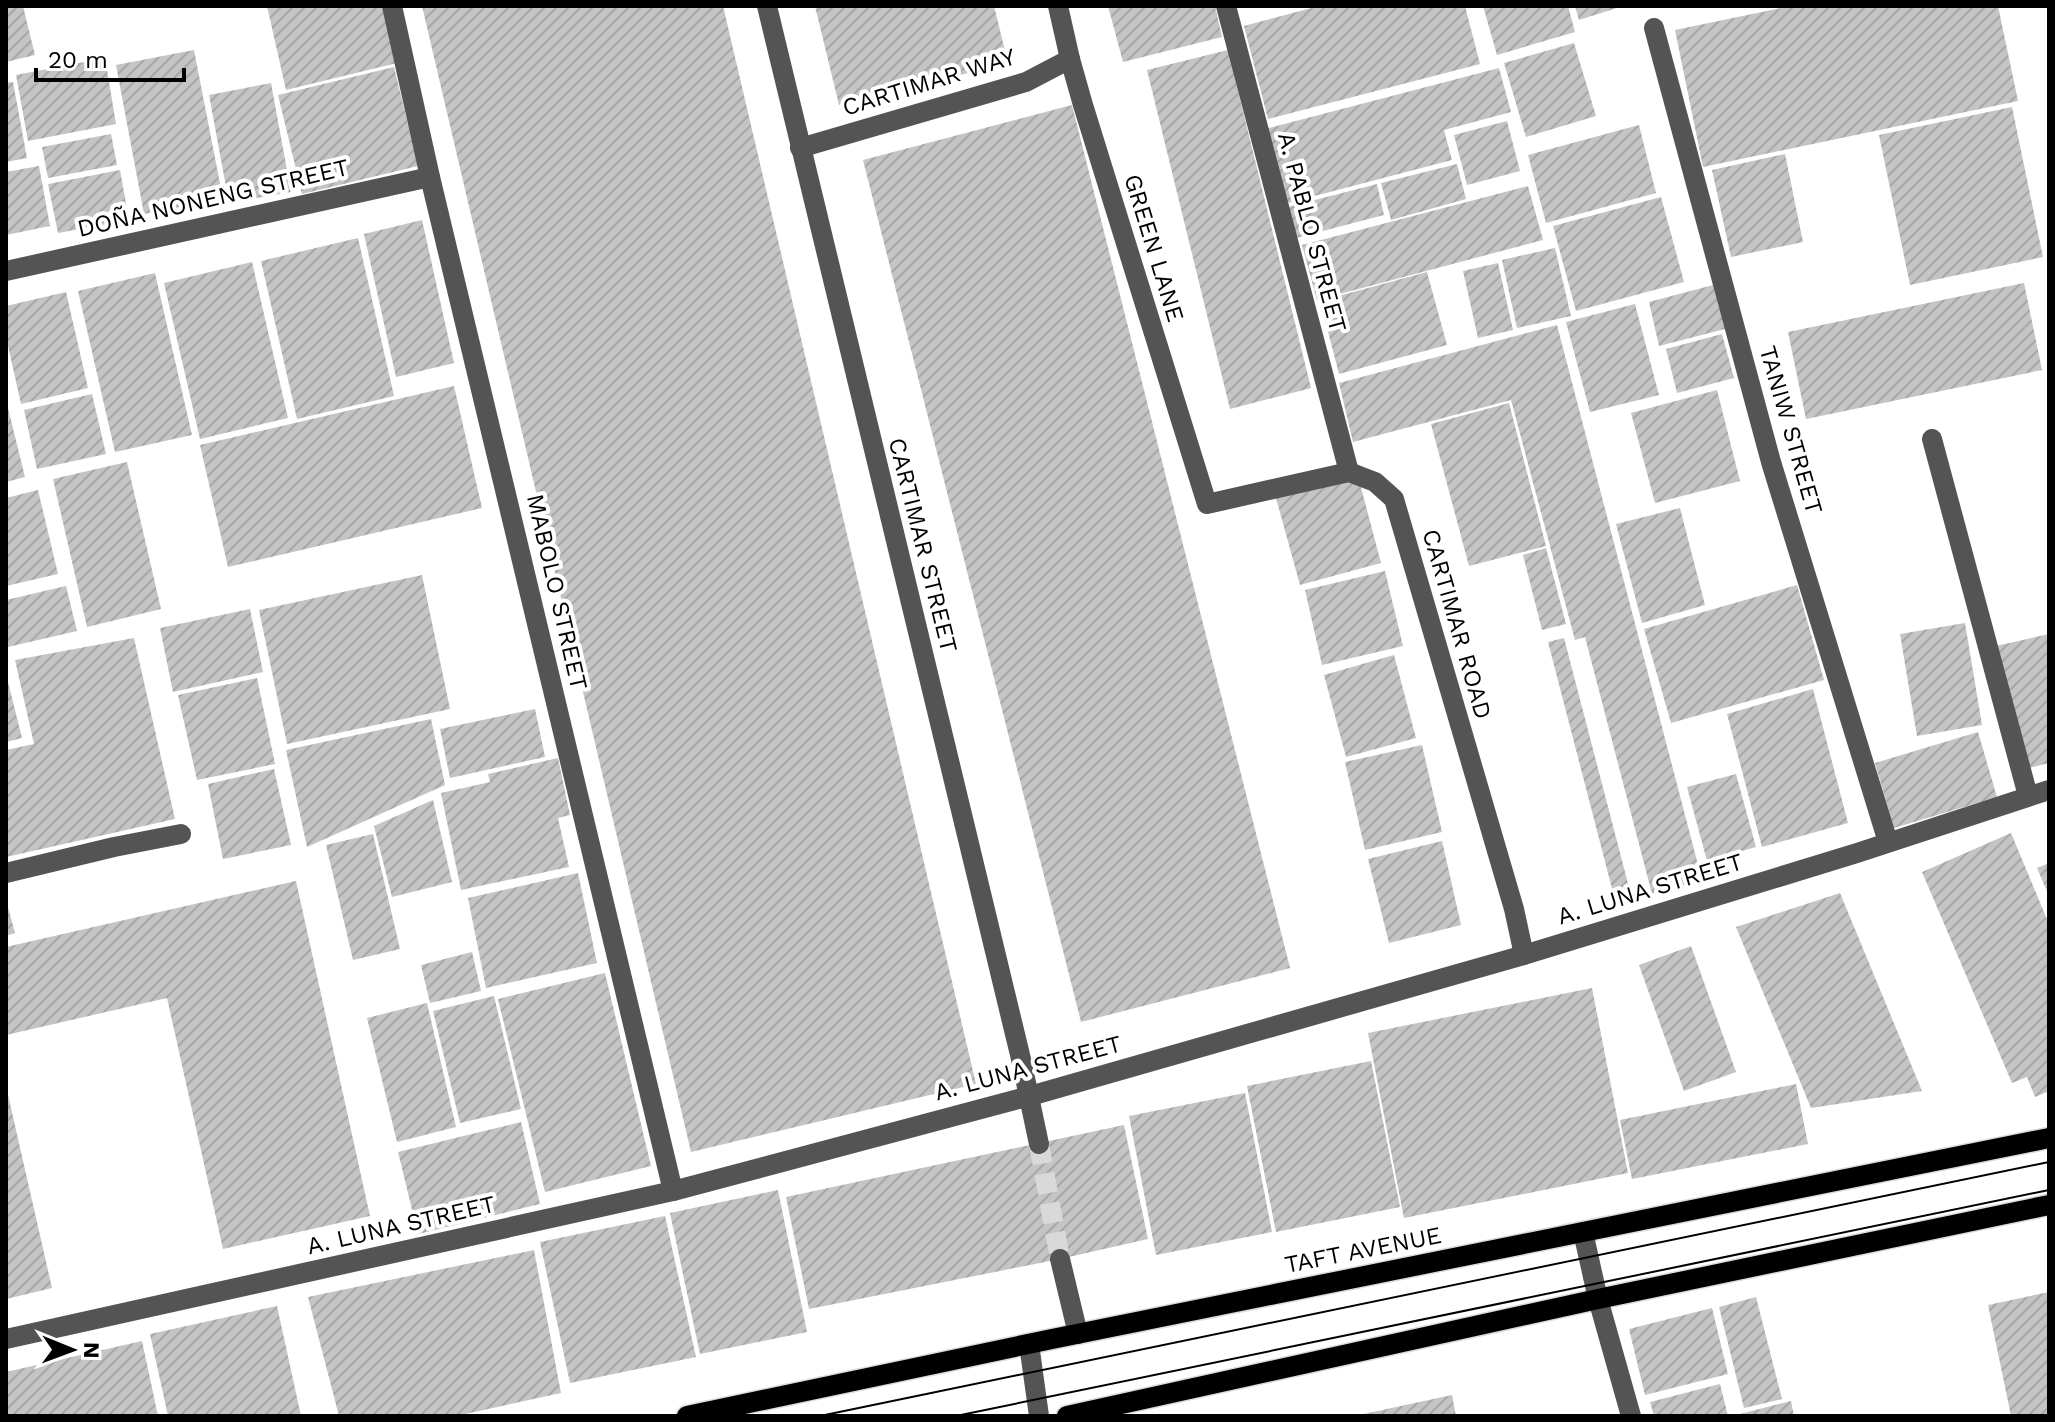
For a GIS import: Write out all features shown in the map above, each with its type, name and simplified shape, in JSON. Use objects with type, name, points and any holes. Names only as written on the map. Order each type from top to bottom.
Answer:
[{"type":"main road","name":"TAFT AVENUE","points":[[687,1416],[2049,1138]]},
{"type":"main road","points":[[1067,1416],[1598,1299],[2049,1205]]},
{"type":"street","name":"MABOLO STREET","points":[[392,6],[430,177],[673,1191]]},
{"type":"street","name":"CARTIMAR STREET","points":[[767,6],[1030,1096],[1039,1144]]},
{"type":"street","name":"GREEN LANE","points":[[1058,6],[1070,59],[1207,504],[1349,472]]},
{"type":"street","name":"A. PABLO STREET","points":[[1226,6],[1349,472]]},
{"type":"street","name":"TANIW STREET","points":[[1654,28],[1771,462],[1888,842]]},
{"type":"street","name":"CARTIMAR WAY","points":[[800,148],[1026,82],[1070,59]]},
{"type":"street","name":"DOÑA NONENG STREET","points":[[6,271],[430,177]]},
{"type":"street","points":[[1932,439],[2028,796]]},
{"type":"street","name":"CARTIMAR ROAD","points":[[1349,472],[1375,482],[1394,499],[1514,909],[1524,955]]},
{"type":"street","name":"A. LUNA STREET","points":[[6,1339],[673,1191],[1030,1096],[1524,955],[2049,790]]},
{"type":"street","points":[[6,873],[181,834]]},
{"type":"street","points":[[1583,1232],[1631,1416]]},
{"type":"street","points":[[1060,1259],[1078,1334]]},
{"type":"street","points":[[1029,1344],[1039,1416]]},
{"type":"building","points":[[6,6],[23,6],[35,55],[6,62]]},
{"type":"building","points":[[267,6],[384,6],[397,63],[286,90]]},
{"type":"building","points":[[422,6],[723,6],[976,1084],[691,1152]]},
{"type":"building","points":[[815,6],[994,6],[1008,63],[839,105]]},
{"type":"building","points":[[1108,6],[1215,6],[1222,37],[1123,62]]},
{"type":"building","points":[[1319,6],[1465,6],[1480,64],[1268,119],[1244,26]]},
{"type":"building","points":[[1483,6],[1568,6],[1575,32],[1497,55]]},
{"type":"building","points":[[1575,6],[1620,6],[1620,7],[1579,20]]},
{"type":"building","points":[[1791,6],[1998,6],[2018,101],[1703,167],[1675,30]]},
{"type":"building","points":[[1574,43],[1596,116],[1526,137],[1504,63]]},
{"type":"building","points":[[194,50],[223,199],[144,214],[116,65]]},
{"type":"building","points":[[1228,50],[1311,388],[1230,409],[1147,70]]},
{"type":"building","points":[[105,58],[116,124],[28,141],[16,75]]},
{"type":"building","points":[[394,67],[418,166],[302,194],[278,95]]},
{"type":"building","points":[[1499,68],[1511,112],[1444,130],[1452,160],[1284,204],[1265,129]]},
{"type":"building","points":[[13,82],[27,158],[6,162],[6,83]]},
{"type":"building","points":[[271,83],[291,192],[229,203],[209,95]]},
{"type":"building","points":[[1072,105],[1290,968],[1081,1022],[863,160]]},
{"type":"building","points":[[2012,107],[2043,257],[1910,285],[1879,135]]},
{"type":"building","points":[[1507,121],[1520,171],[1467,185],[1454,135]]},
{"type":"building","points":[[1639,125],[1656,193],[1546,223],[1528,155]]},
{"type":"building","points":[[111,134],[117,165],[48,178],[42,147]]},
{"type":"building","points":[[1785,154],[1803,242],[1731,257],[1712,170]]},
{"type":"building","points":[[1457,164],[1466,199],[1391,220],[1381,183]]},
{"type":"building","points":[[39,166],[50,226],[6,235],[6,172]]},
{"type":"building","points":[[120,170],[129,220],[58,233],[48,184]]},
{"type":"building","points":[[1377,184],[1384,215],[1296,238],[1288,207]]},
{"type":"building","points":[[1528,186],[1543,240],[1317,300],[1302,245]]},
{"type":"building","points":[[1661,197],[1684,282],[1576,311],[1553,226]]},
{"type":"building","points":[[422,220],[454,363],[396,377],[364,234]]},
{"type":"building","points":[[358,238],[394,396],[297,419],[261,261]]},
{"type":"building","points":[[1555,248],[1571,316],[1517,328],[1502,260]]},
{"type":"building","points":[[252,262],[288,418],[200,439],[164,283]]},
{"type":"building","points":[[1498,263],[1513,330],[1478,338],[1463,271]]},
{"type":"building","points":[[1427,272],[1447,345],[1339,374],[1320,301]]},
{"type":"building","points":[[155,273],[192,435],[115,452],[78,291]]},
{"type":"building","points":[[2024,283],[2042,370],[1806,419],[1788,332]]},
{"type":"building","points":[[1713,285],[1725,329],[1659,346],[1649,302]]},
{"type":"building","points":[[66,292],[88,388],[21,404],[6,337],[6,306]]},
{"type":"building","points":[[1635,304],[1659,395],[1590,412],[1566,322]]},
{"type":"building","points":[[1557,325],[1702,880],[1652,894],[1585,637],[1575,640],[1511,400],[1353,442],[1339,383]]},
{"type":"building","points":[[1722,334],[1734,378],[1677,393],[1666,349]]},
{"type":"building","points":[[454,386],[482,508],[228,567],[200,445]]},
{"type":"building","points":[[1717,390],[1740,481],[1655,503],[1631,413]]},
{"type":"building","points":[[92,394],[106,454],[37,469],[24,410]]},
{"type":"building","points":[[6,400],[25,477],[6,482]]},
{"type":"building","points":[[1509,403],[1546,546],[1469,566],[1431,424]]},
{"type":"building","points":[[127,462],[161,609],[87,627],[53,479]]},
{"type":"building","points":[[1358,476],[1381,563],[1300,585],[1276,498]]},
{"type":"building","points":[[38,490],[58,574],[6,586],[6,498]]},
{"type":"building","points":[[1680,508],[1705,605],[1642,623],[1616,524]]},
{"type":"building","points":[[1546,548],[1566,624],[1542,630],[1523,555]]},
{"type":"building","points":[[1385,571],[1403,646],[1322,665],[1305,590]]},
{"type":"building","points":[[422,575],[450,709],[287,744],[259,610]]},
{"type":"building","points":[[1797,585],[1824,680],[1671,723],[1644,629]]},
{"type":"building","points":[[66,586],[77,631],[8,647],[6,600]]},
{"type":"building","points":[[250,609],[263,672],[173,692],[160,628]]},
{"type":"building","points":[[1965,623],[1982,725],[1917,736],[1900,634]]},
{"type":"building","points":[[2049,634],[2049,763],[2025,769],[1996,646]]},
{"type":"building","points":[[134,638],[175,819],[6,857],[6,750],[34,744],[15,660]]},
{"type":"building","points":[[1564,638],[1631,895],[1615,900],[1548,642]]},
{"type":"building","points":[[1394,655],[1416,738],[1346,757],[1324,675]]},
{"type":"building","points":[[6,674],[22,738],[6,742]]},
{"type":"building","points":[[257,678],[275,764],[197,780],[178,695]]},
{"type":"building","points":[[1813,689],[1848,823],[1762,847],[1727,714]]},
{"type":"building","points":[[535,709],[545,757],[450,778],[440,729]]},
{"type":"building","points":[[431,719],[445,785],[307,847],[286,750]]},
{"type":"building","points":[[1978,732],[1997,797],[1894,828],[1875,763]]},
{"type":"building","points":[[1422,745],[1442,832],[1365,850],[1345,762]]},
{"type":"building","points":[[558,758],[570,815],[558,818],[569,867],[461,890],[441,793],[490,782],[488,774]]},
{"type":"building","points":[[274,769],[291,845],[223,859],[208,784]]},
{"type":"building","points":[[1736,774],[1756,847],[1707,861],[1687,787]]},
{"type":"building","points":[[433,800],[452,882],[392,897],[374,826]]},
{"type":"building","points":[[2011,833],[2049,924],[2049,1091],[2035,1097],[2027,1077],[2012,1083],[1922,872]]},
{"type":"building","points":[[373,834],[400,949],[353,960],[326,845]]},
{"type":"building","points":[[1442,841],[1461,925],[1389,943],[1368,859]]},
{"type":"building","points":[[2049,863],[2049,896],[2037,868]]},
{"type":"building","points":[[578,873],[597,963],[486,988],[468,898]]},
{"type":"building","points":[[296,881],[370,1216],[223,1249],[167,998],[6,1035],[6,947]]},
{"type":"building","points":[[1840,893],[1922,1091],[1811,1108],[1736,927]]},
{"type":"building","points":[[6,900],[15,933],[6,936]]},
{"type":"building","points":[[1691,946],[1736,1072],[1684,1091],[1639,965]]},
{"type":"building","points":[[472,952],[481,991],[430,1003],[421,965]]},
{"type":"building","points":[[605,973],[651,1166],[545,1192],[498,999]]},
{"type":"building","points":[[1592,988],[1628,1173],[1404,1218],[1368,1033]]},
{"type":"building","points":[[494,996],[521,1109],[460,1123],[433,1011]]},
{"type":"building","points":[[427,1003],[456,1127],[397,1142],[367,1018]]},
{"type":"building","points":[[1371,1061],[1400,1207],[1276,1232],[1247,1086]]},
{"type":"building","points":[[1796,1084],[1808,1144],[1632,1179],[1620,1120]]},
{"type":"building","points":[[6,1086],[52,1288],[6,1299]]},
{"type":"building","points":[[1245,1093],[1272,1232],[1156,1255],[1129,1116]]},
{"type":"building","points":[[521,1122],[540,1204],[418,1234],[398,1152]]},
{"type":"building","points":[[1124,1125],[1148,1239],[809,1309],[786,1197]]},
{"type":"building","points":[[778,1190],[807,1332],[700,1354],[670,1213]]},
{"type":"building","points":[[665,1216],[696,1357],[570,1383],[540,1242]]},
{"type":"building","points":[[534,1250],[561,1393],[456,1416],[339,1416],[308,1297]]},
{"type":"building","points":[[2049,1292],[2049,1416],[2011,1416],[1988,1305]]},
{"type":"building","points":[[1756,1297],[1782,1399],[1744,1408],[1719,1307]]},
{"type":"building","points":[[277,1306],[301,1416],[168,1416],[150,1334]]},
{"type":"building","points":[[1712,1308],[1728,1374],[1645,1395],[1629,1329]]},
{"type":"building","points":[[142,1341],[158,1416],[6,1416],[6,1372]]},
{"type":"building","points":[[1720,1384],[1728,1416],[1654,1416],[1650,1402]]},
{"type":"building","points":[[1452,1395],[1456,1416],[1359,1415]]},
{"type":"building","points":[[1791,1401],[1794,1416],[1736,1416],[1736,1415]]},
{"type":"tunnel","points":[[1039,1144],[1060,1259]]},
{"type":"tram line","points":[[820,1416],[2049,1162]]},
{"type":"tram line","points":[[956,1416],[2049,1190]]}]
